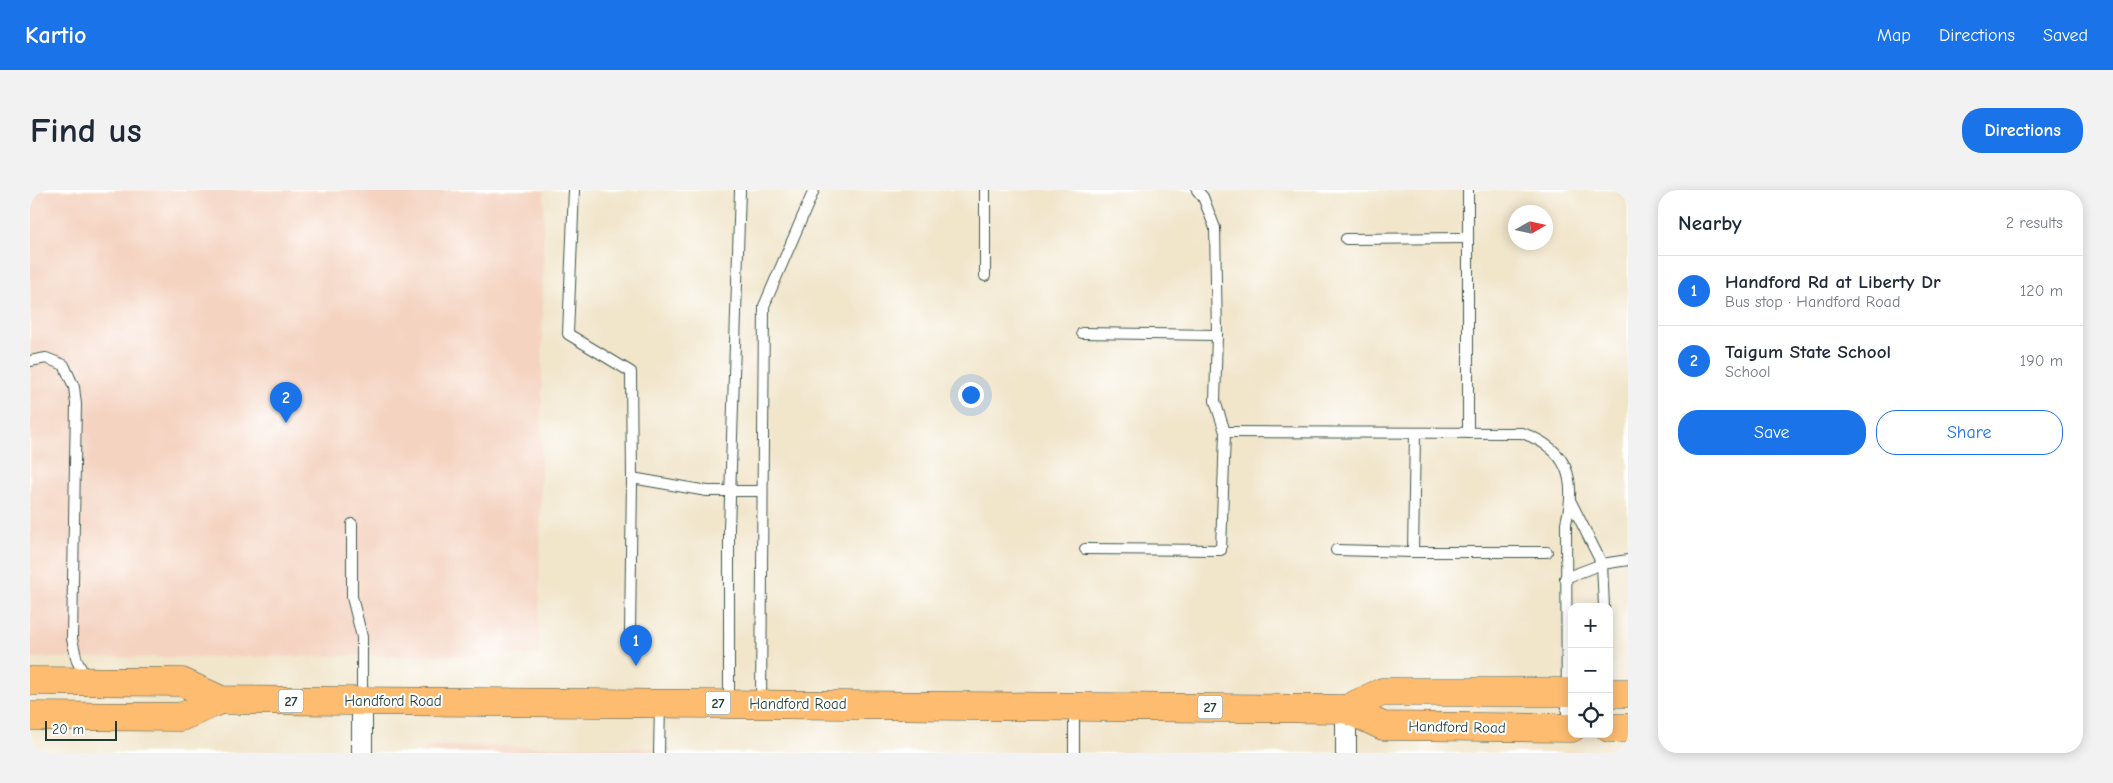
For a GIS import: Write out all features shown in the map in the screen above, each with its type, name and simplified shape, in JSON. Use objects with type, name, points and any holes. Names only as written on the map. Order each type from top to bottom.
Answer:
[{"type":"main road","name":"Handford Road","points":[[30,681],[182,682],[221,700]]},
{"type":"main road","name":"Handford Road","points":[[1346,709],[1382,692],[1568,692]]},
{"type":"main road","points":[[1613,693],[1628,693]]},
{"type":"main road","name":"Handford Road","points":[[30,716],[181,717],[221,700],[1074,705],[1346,709],[1383,726],[1568,728]]},
{"type":"main road","points":[[1613,728],[1628,728]]},
{"type":"street","points":[[362,701],[362,753]]},
{"type":"street","points":[[1346,709],[1346,753]]},
{"type":"lane","points":[[574,190],[568,334],[631,372],[630,634]]},
{"type":"lane","points":[[729,703],[731,492],[740,190]]},
{"type":"lane","points":[[761,703],[761,491],[764,306],[814,190]]},
{"type":"lane","points":[[985,190],[985,276]]},
{"type":"lane","points":[[1085,549],[1221,550],[1225,432],[1215,401],[1217,335],[1214,228],[1203,197],[1197,190]]},
{"type":"lane","points":[[1468,190],[1468,433]]},
{"type":"lane","points":[[1346,239],[1467,238]]},
{"type":"lane","points":[[1082,333],[1217,335]]},
{"type":"lane","points":[[30,361],[46,358],[64,364],[74,387],[76,404],[72,639],[77,661],[88,682]]},
{"type":"lane","points":[[1225,432],[1522,433],[1539,439],[1552,449],[1567,469],[1571,502],[1602,564],[1604,603]]},
{"type":"lane","points":[[1413,552],[1415,433]]},
{"type":"lane","points":[[632,478],[707,491],[761,491]]},
{"type":"lane","points":[[1568,664],[1565,578],[1566,523],[1571,502]]},
{"type":"lane","points":[[352,524],[352,597],[362,637],[362,701]]},
{"type":"lane","points":[[1336,550],[1547,552]]},
{"type":"lane","points":[[1565,578],[1602,564],[1628,560]]},
{"type":"lane","points":[[659,753],[660,703]]},
{"type":"lane","points":[[1074,705],[1074,753]]},
{"type":"shaded area","points":[[30,190],[544,190],[539,655],[30,658]]},
{"type":"shaded area","points":[[431,746],[670,748],[670,753],[417,753]]},
{"type":"place","name":"Taigum State School","points":[[286,423]]},
{"type":"place","name":"Handford Rd at Liberty Dr","points":[[636,666]]}]
